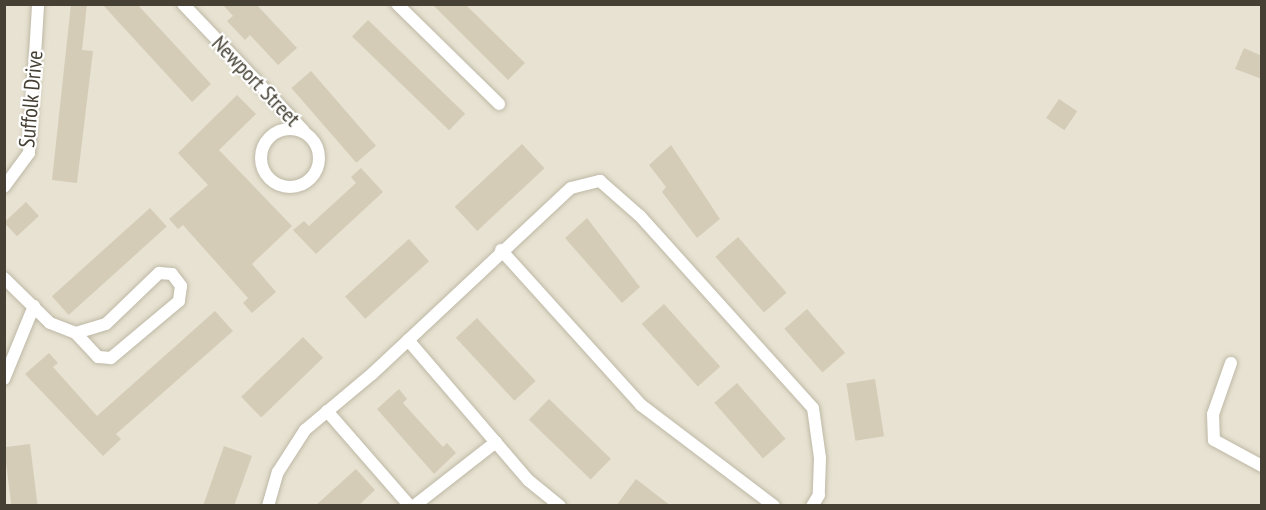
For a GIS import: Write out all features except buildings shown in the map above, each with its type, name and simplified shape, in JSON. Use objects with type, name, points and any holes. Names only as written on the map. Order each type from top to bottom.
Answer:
[{"type":"street","name":"Suffolk Drive","points":[[4,187],[29,153],[38,4]]},
{"type":"street","name":"Newport Street","points":[[183,4],[304,131]]},
{"type":"street","points":[[398,4],[500,104]]},
{"type":"street","points":[[281,130],[304,131],[318,149],[316,172],[298,186],[276,184],[262,167],[264,145],[281,130]]},
{"type":"street","points":[[268,506],[278,472],[305,430],[408,340],[501,250],[571,188],[600,181],[640,216],[813,408],[820,458],[819,495],[812,506]]},
{"type":"street","points":[[501,250],[641,405],[774,506]]},
{"type":"street","points":[[4,278],[50,323],[76,333],[98,357],[111,358],[179,301],[181,286],[172,274],[159,273],[106,324],[76,333]]},
{"type":"street","points":[[4,379],[34,306]]},
{"type":"street","points":[[408,340],[496,442],[560,506]]},
{"type":"street","points":[[1231,363],[1213,414],[1215,440],[1262,466]]},
{"type":"street","points":[[327,411],[412,506],[496,442]]},
{"type":"shaded area","points":[[5,5],[1261,5],[1261,505],[5,505]]}]
